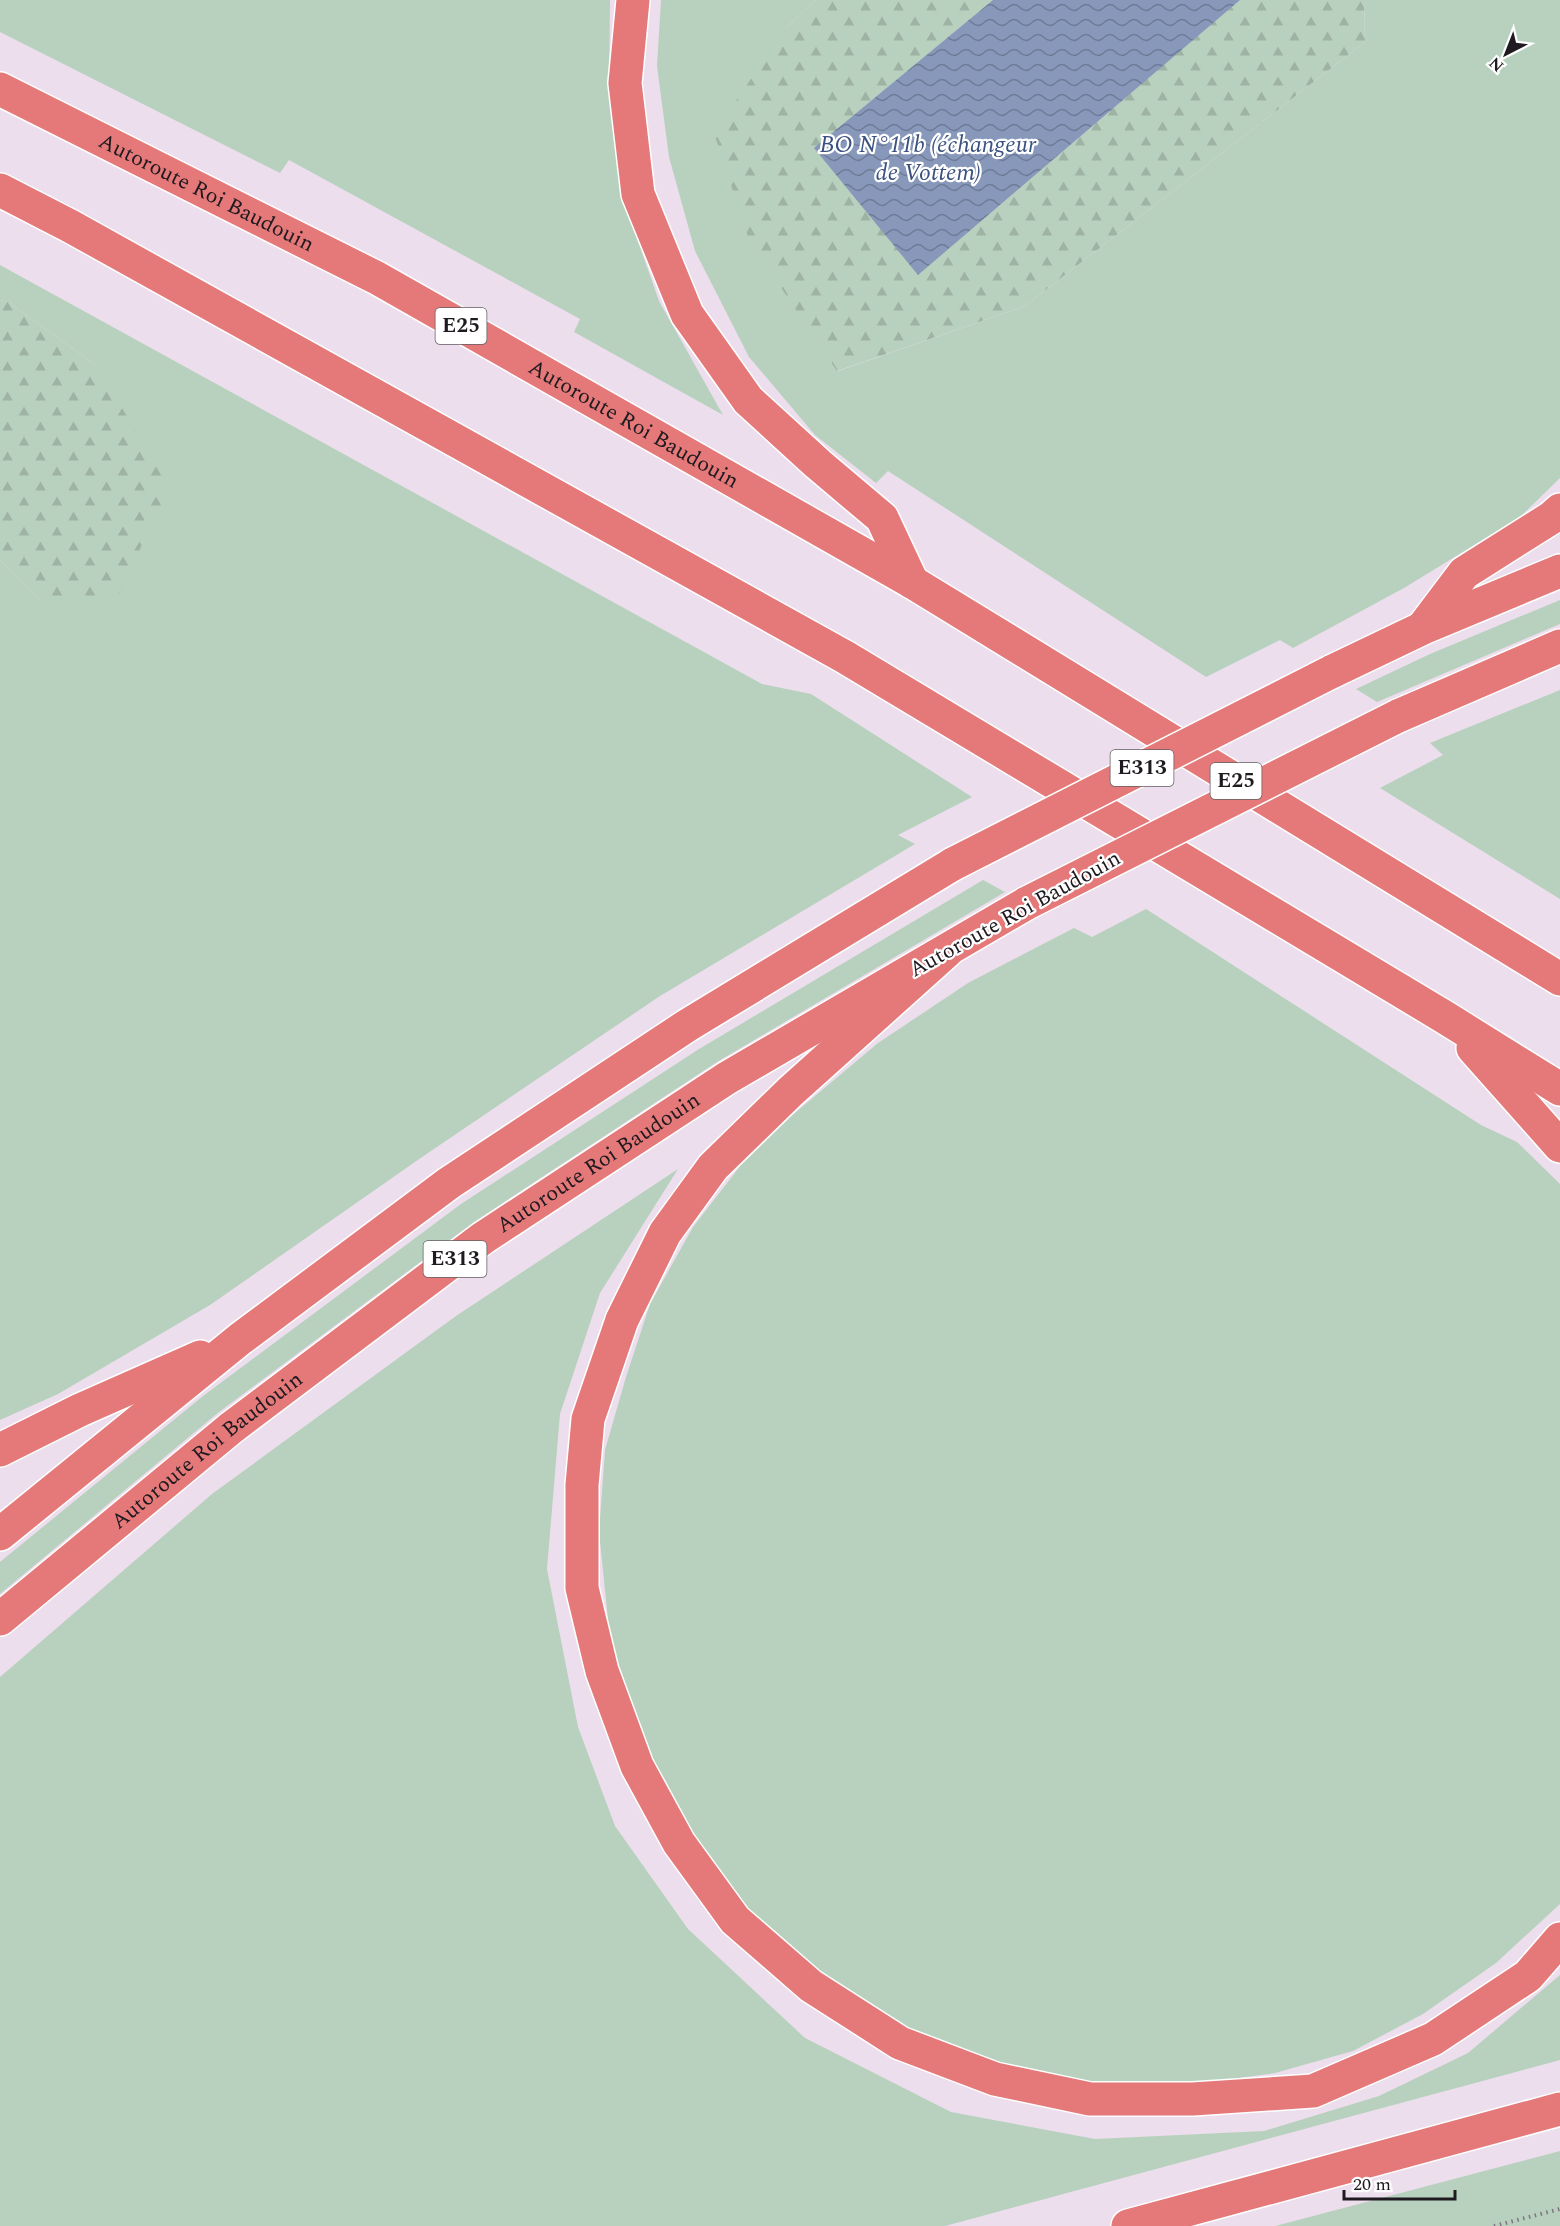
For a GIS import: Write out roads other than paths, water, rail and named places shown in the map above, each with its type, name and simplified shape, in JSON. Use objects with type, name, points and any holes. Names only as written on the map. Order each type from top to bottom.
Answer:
[{"type":"highway","points":[[633,0],[625,82],[638,194],[687,314],[748,400],[882,518],[912,582]]},
{"type":"highway","name":"Autoroute Roi Baudouin","points":[[0,89],[377,278],[912,582],[1560,979]]},
{"type":"highway","points":[[0,190],[70,226],[845,657],[1446,1017],[1560,1089]]},
{"type":"highway","points":[[0,212],[70,226]]},
{"type":"highway","points":[[1423,628],[1464,573],[1560,510]]},
{"type":"highway","name":"E313","points":[[0,1534],[240,1339],[469,1170],[688,1024],[953,864],[1331,672],[1423,628],[1560,571]]},
{"type":"highway","name":"Autoroute Roi Baudouin","points":[[0,1619],[231,1428],[483,1238],[727,1078],[1027,903],[1398,716],[1560,646]]},
{"type":"highway","points":[[947,951],[790,1092],[713,1167],[665,1233],[622,1320],[588,1419],[582,1485],[582,1588],[602,1671],[637,1766],[679,1843],[735,1920],[811,1986],[900,2043],[995,2079],[1090,2099],[1193,2099],[1313,2091],[1433,2040],[1528,1976],[1560,1939]]},
{"type":"highway","points":[[1446,1017],[1560,1146]]},
{"type":"highway","points":[[0,1450],[80,1410],[240,1339]]},
{"type":"highway","points":[[1128,2226],[1560,2109]]},
{"type":"water","name":"BO N°11b (échangeur de Vottem)","points":[[993,0],[1240,0],[918,275],[814,148]]}]
